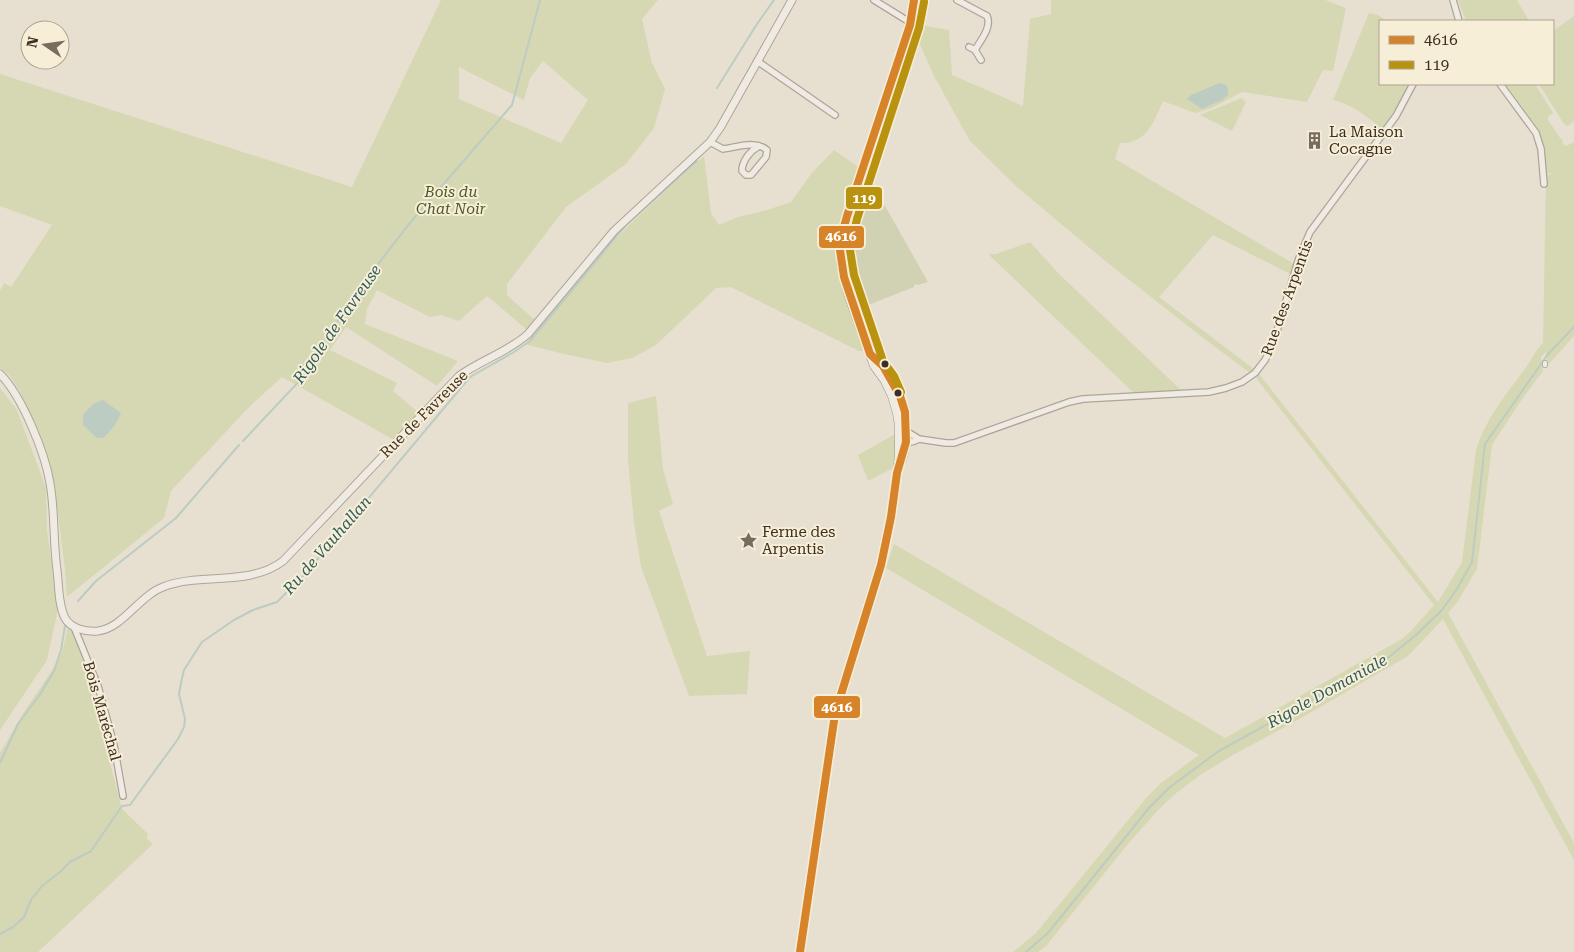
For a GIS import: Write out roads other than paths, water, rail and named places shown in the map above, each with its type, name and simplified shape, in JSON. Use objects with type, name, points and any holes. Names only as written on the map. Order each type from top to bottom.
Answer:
[{"type":"main road","points":[[800,952],[834,721],[841,691],[881,565],[891,517],[897,473],[899,431],[897,413],[892,396],[885,381],[874,366],[858,325],[844,277],[840,250],[841,238],[911,23],[914,0]]},
{"type":"main road","points":[[870,354],[879,361],[887,372],[900,396],[905,412],[906,442],[897,473]]},
{"type":"street","name":"Rue de Favreuse","points":[[74,627],[88,631],[104,630],[112,626],[153,592],[168,585],[249,575],[268,571],[283,561],[459,376],[472,367],[520,342],[614,231],[710,142],[720,128],[792,0]]},
{"type":"street","points":[[874,0],[911,23]]},
{"type":"street","points":[[1453,0],[1458,20]]},
{"type":"street","points":[[956,1],[987,16],[989,20],[988,28],[972,48],[981,60]]},
{"type":"street","points":[[757,61],[835,115]]},
{"type":"street","name":"Rue des Arpentis","points":[[906,431],[919,439],[946,443],[954,442],[1069,402],[1083,399],[1209,392],[1242,382],[1255,373],[1265,360],[1273,344],[1299,258],[1310,232],[1396,116],[1412,85]]},
{"type":"street","points":[[1501,85],[1536,133],[1541,149],[1544,184]]},
{"type":"street","points":[[710,142],[723,149],[751,144],[762,146],[767,150],[766,157],[751,175],[746,175],[742,171],[742,164],[755,148],[759,146]]},
{"type":"street","points":[[0,374],[13,389],[24,411],[49,475],[52,493],[55,553],[62,610],[68,622],[74,627]]},
{"type":"street","points":[[897,413],[901,418],[903,440],[906,442]]},
{"type":"street","name":"Rue des Arpentis","points":[[906,442],[919,439]]},
{"type":"street","name":"Bois Maréchal","points":[[74,627],[98,686],[114,746],[123,796]]},
{"type":"waterway","name":"Rigole de Favreuse","points":[[243,441],[303,377],[351,299],[409,224],[512,105],[540,0]]},
{"type":"waterway","name":"Ru de Vauhallan","points":[[717,88],[774,0]]},
{"type":"waterway","name":"Ru de Vauhallan","points":[[0,934],[13,927],[24,917],[31,900],[42,886],[70,862],[91,851],[122,806],[130,805],[178,739],[184,727],[185,719],[179,694],[184,670],[202,642],[234,620],[253,610],[277,602],[305,574],[470,377],[530,341],[626,225],[697,161]]},
{"type":"waterway","name":"Rigole Domaniale","points":[[1026,952],[1048,933],[1149,808],[1170,787],[1219,751],[1389,657],[1442,610],[1457,589],[1472,562],[1485,444],[1548,354],[1574,327]]},
{"type":"waterway","name":"Rigole de Favreuse","points":[[78,601],[96,581],[176,518],[239,445]]},
{"type":"waterway","name":"Rigole de Favreuse","points":[[0,763],[18,724],[41,693],[54,671],[61,650],[65,626]]},
{"type":"place","name":"La Maison Cocagne","points":[[1315,141]]},
{"type":"place","name":"Ferme des Arpentis","points":[[748,541]]},
{"type":"park label","name":"Bois du Chat Noir","points":[[451,200]]}]
